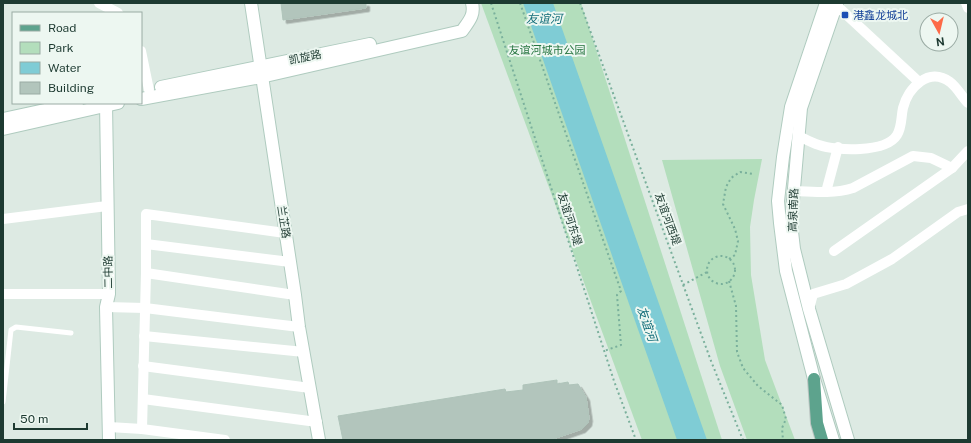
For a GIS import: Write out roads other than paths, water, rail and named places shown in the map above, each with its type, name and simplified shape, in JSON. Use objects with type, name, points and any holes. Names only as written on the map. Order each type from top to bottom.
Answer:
[{"type":"main road","points":[[814,379],[817,423],[822,440]]},
{"type":"street","points":[[99,3],[116,12]]},
{"type":"street","name":"兰芷路","points":[[251,3],[299,328],[319,440]]},
{"type":"street","name":"凯旋路","points":[[144,93],[260,72],[456,26],[469,22],[474,10],[472,3]]},
{"type":"street","points":[[966,3],[968,8]]},
{"type":"street","points":[[833,4],[919,82]]},
{"type":"street","name":"高泉南路","points":[[833,4],[801,108],[791,223],[794,249],[809,309],[848,440]]},
{"type":"street","name":"高泉南路","points":[[833,4],[791,107],[778,201],[786,271],[814,379],[833,440]]},
{"type":"street","points":[[142,65],[144,93]]},
{"type":"street","points":[[799,136],[820,145],[854,149],[874,148],[889,142],[897,135],[908,94],[919,82],[928,77],[938,78],[950,82],[968,103]]},
{"type":"street","points":[[3,119],[72,104]]},
{"type":"street","points":[[3,129],[110,104]]},
{"type":"street","name":"二中路","points":[[109,440],[106,307],[109,294],[107,206],[110,104]]},
{"type":"street","points":[[826,192],[838,147]]},
{"type":"street","points":[[834,251],[952,168],[968,151]]},
{"type":"street","points":[[793,191],[844,191],[853,188],[913,156],[931,158],[952,168]]},
{"type":"street","points":[[3,219],[107,206]]},
{"type":"street","points":[[809,309],[813,294],[852,281],[892,259],[958,212],[968,209]]},
{"type":"street","points":[[142,429],[146,214],[285,233]]},
{"type":"street","points":[[146,244],[290,262]]},
{"type":"street","points":[[146,273],[295,295]]},
{"type":"street","points":[[3,294],[109,294]]},
{"type":"street","points":[[106,307],[145,308],[299,328]]},
{"type":"street","points":[[144,336],[304,352]]},
{"type":"street","points":[[143,366],[310,388]]},
{"type":"street","points":[[143,399],[316,422]]},
{"type":"street","points":[[109,427],[142,429],[225,440]]},
{"type":"lane","points":[[3,402],[11,330],[16,327],[71,333]]},
{"type":"water","name":"友谊河","points":[[523,3],[553,3],[707,440],[677,440]]},
{"type":"place","name":"港鑫龙城北","points":[[845,15]]},
{"type":"park label","name":"友谊河城市公园","points":[[547,50]]}]
